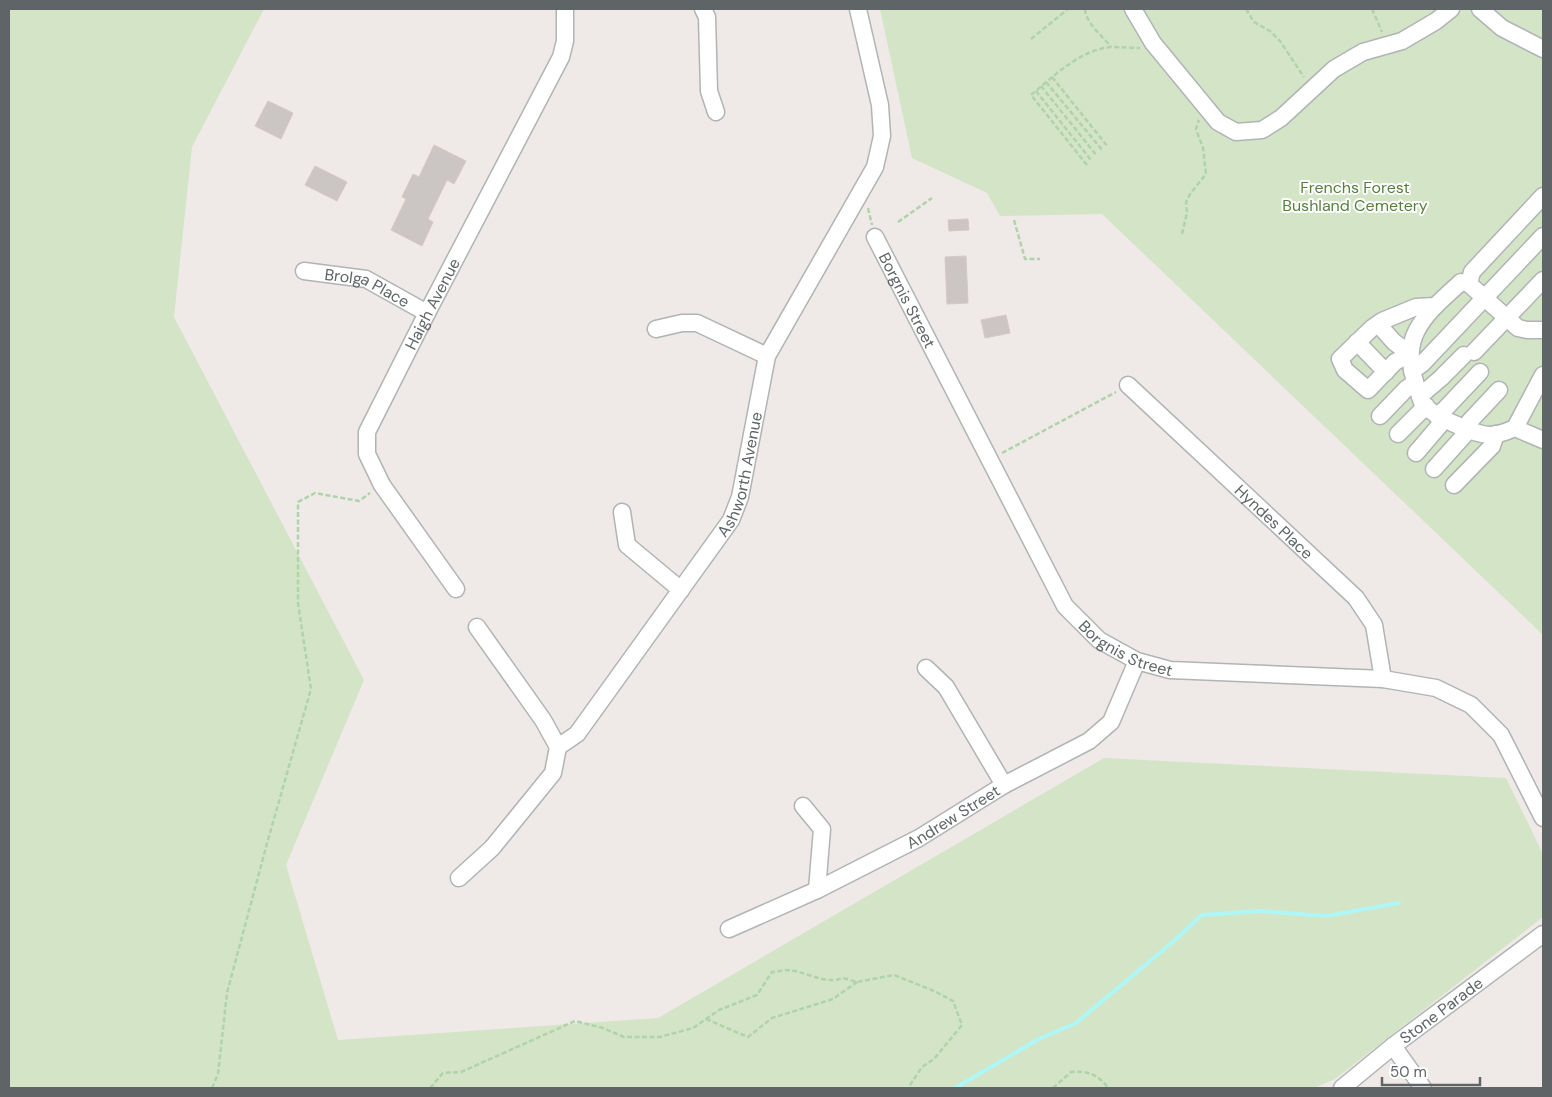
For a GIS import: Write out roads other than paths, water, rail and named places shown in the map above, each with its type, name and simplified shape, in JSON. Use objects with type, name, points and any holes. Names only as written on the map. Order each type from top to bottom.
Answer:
[{"type":"street","name":"Haigh Avenue","points":[[456,589],[382,485],[367,454],[367,432],[426,313],[561,57],[565,41],[564,9]]},
{"type":"street","points":[[703,9],[707,17],[709,91],[716,112]]},
{"type":"street","name":"Ashworth Avenue","points":[[558,747],[577,734],[731,520],[740,496],[766,356],[876,167],[882,136],[880,105],[858,9]]},
{"type":"street","points":[[1133,9],[1153,43],[1218,122],[1236,132],[1262,130],[1281,118],[1334,69],[1363,52],[1402,41],[1451,9]]},
{"type":"street","points":[[1480,9],[1502,28],[1526,42],[1543,49]]},
{"type":"street","points":[[1470,284],[1472,272],[1543,196]]},
{"type":"street","points":[[1416,453],[1426,399],[1422,364],[1543,236]]},
{"type":"street","name":"Borgnis Street","points":[[876,237],[1065,606],[1099,640],[1137,661],[1170,670],[1383,679],[1436,688],[1470,705],[1501,735],[1543,818]]},
{"type":"street","name":"Brolga Place","points":[[304,271],[366,279],[426,313]]},
{"type":"street","points":[[1398,434],[1442,378],[1508,318],[1543,280]]},
{"type":"street","points":[[1435,306],[1416,307],[1378,324],[1340,358],[1345,370],[1368,390],[1395,362],[1410,354],[1416,331],[1435,306],[1462,282],[1470,284],[1518,328],[1543,330]]},
{"type":"street","points":[[656,329],[682,323],[697,323],[766,356]]},
{"type":"street","points":[[1378,324],[1394,342],[1410,354],[1426,399]]},
{"type":"street","points":[[1357,342],[1386,372]]},
{"type":"street","points":[[1426,399],[1480,372]]},
{"type":"street","points":[[1380,416],[1406,390],[1426,399],[1468,429],[1487,435],[1504,433],[1515,428],[1543,375]]},
{"type":"street","name":"Hyndes Place","points":[[1128,385],[1356,598],[1374,625],[1383,679]]},
{"type":"street","points":[[1434,469],[1468,429],[1468,422],[1499,390]]},
{"type":"street","points":[[1515,428],[1543,440]]},
{"type":"street","points":[[1454,485],[1492,446],[1496,434]]},
{"type":"street","points":[[622,512],[627,545],[681,590]]},
{"type":"street","points":[[459,878],[492,848],[552,773],[558,747],[543,720],[477,627]]},
{"type":"street","name":"Andrew Street","points":[[729,929],[818,890],[919,838],[1004,785],[1089,741],[1111,722],[1137,661]]},
{"type":"street","points":[[926,668],[946,687],[1004,785]]},
{"type":"street","points":[[803,806],[822,829],[818,890]]},
{"type":"street","name":"Stone Parade","points":[[1342,1088],[1393,1046],[1543,934]]},
{"type":"street","points":[[1393,1046],[1423,1088]]},
{"type":"waterway","points":[[955,1088],[1039,1039],[1076,1023],[1202,915],[1259,911],[1326,916],[1399,903]]},
{"type":"park label","name":"Frenchs Forest Bushland Cemetery","points":[[1355,196]]}]
